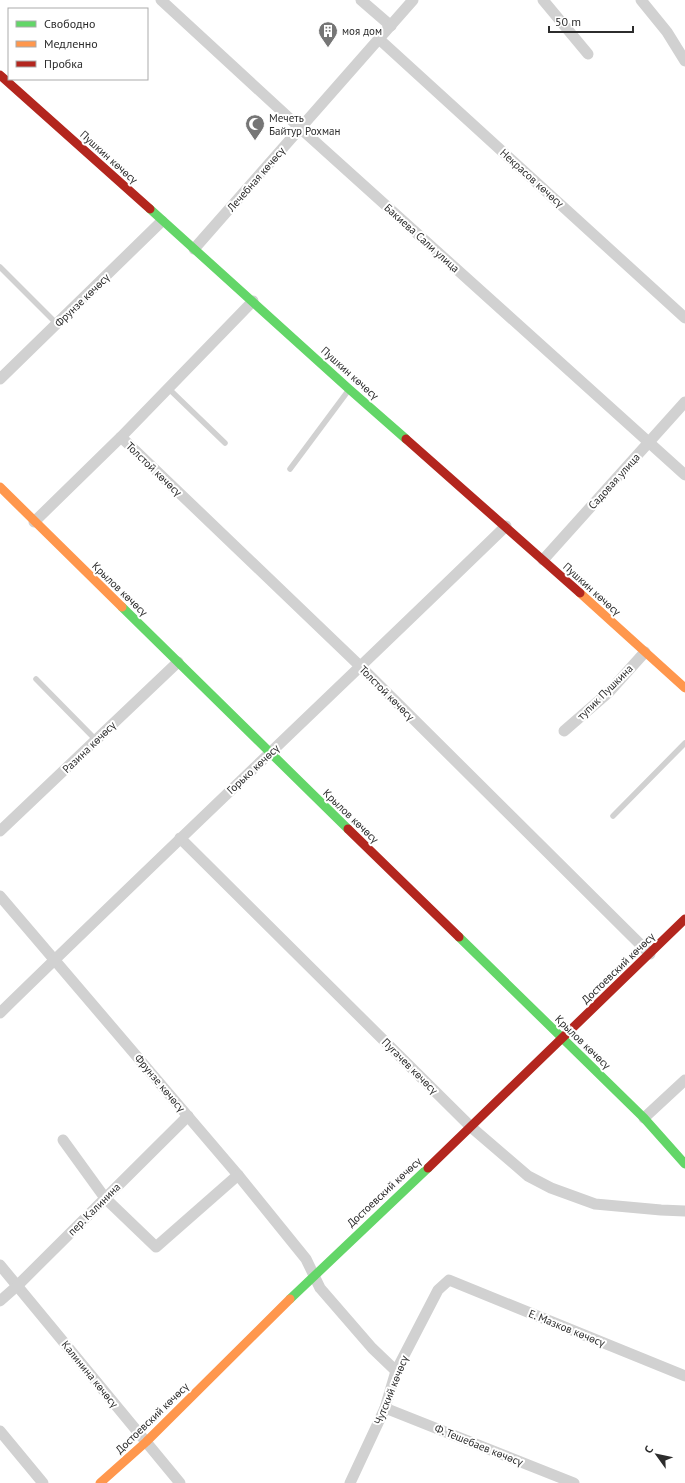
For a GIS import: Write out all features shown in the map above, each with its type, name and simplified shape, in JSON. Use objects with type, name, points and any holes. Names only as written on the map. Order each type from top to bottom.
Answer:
[{"type":"main road","name":"Пушкин көчөсү","points":[[0,75],[253,301],[349,389],[506,526],[685,688]]},
{"type":"main road","name":"Крылов көчөсү","points":[[0,487],[270,754],[644,1118],[685,1164]]},
{"type":"main road","name":"Достоевский көчөсү","points":[[100,1483],[146,1442],[314,1275],[471,1127],[650,954],[685,918]]},
{"type":"street","name":"Бакиева Сали улица","points":[[161,0],[300,128],[685,475]]},
{"type":"street","points":[[361,0],[391,26]]},
{"type":"street","name":"Лечебная көчөсү","points":[[194,249],[413,0]]},
{"type":"street","points":[[543,0],[588,54]]},
{"type":"street","points":[[641,0],[668,32],[685,61]]},
{"type":"street","name":"Некрасов көчөсү","points":[[379,39],[685,318]]},
{"type":"street","name":"Фрунзе көчөсү","points":[[0,379],[162,221]]},
{"type":"street","points":[[34,522],[121,437],[253,301]]},
{"type":"street","name":"Садовая улица","points":[[543,560],[685,402]]},
{"type":"street","name":"Толстой көчөсү","points":[[121,437],[361,667],[650,954]]},
{"type":"street","name":"Горько көчөсү","points":[[0,1012],[180,838],[361,667],[506,526]]},
{"type":"street","name":"тупик Пушкина","points":[[564,731],[608,692],[645,652]]},
{"type":"street","name":"Разина көчөсү","points":[[0,832],[178,662]]},
{"type":"street","name":"Пугачев көчөсү","points":[[180,838],[471,1127],[528,1176],[552,1188],[595,1204],[685,1211]]},
{"type":"street","name":"Фрунзе көчөсү","points":[[0,896],[238,1175],[306,1259],[320,1288],[372,1348],[396,1371]]},
{"type":"street","points":[[644,1118],[685,1080]]},
{"type":"street","name":"пер. Калинина","points":[[0,1301],[17,1286],[188,1116]]},
{"type":"street","points":[[63,1140],[105,1198],[156,1247],[238,1175]]},
{"type":"street","name":"Калинина көчөсү","points":[[0,1265],[180,1483]]},
{"type":"street","name":"Чутский көчөсү","points":[[350,1483],[384,1408],[396,1371],[438,1290],[450,1280]]},
{"type":"street","name":"Е. Мазков көчөсү","points":[[450,1280],[685,1376]]},
{"type":"street","name":"Ф. Тешебаев көчөсү","points":[[384,1408],[574,1483]]},
{"type":"street","points":[[0,1431],[44,1483]]},
{"type":"lane","points":[[0,267],[57,325]]},
{"type":"lane","points":[[168,388],[225,443]]},
{"type":"lane","points":[[290,469],[349,389]]},
{"type":"lane","points":[[36,679],[96,740]]},
{"type":"lane","points":[[613,816],[685,743]]},
{"type":"traffic: fast","points":[[150,209],[406,439]]},
{"type":"traffic: fast","points":[[122,607],[348,829]]},
{"type":"traffic: fast","points":[[459,937],[644,1118],[685,1164]]},
{"type":"traffic: fast","points":[[290,1299],[428,1168]]},
{"type":"traffic: slow","points":[[0,487],[122,607]]},
{"type":"traffic: slow","points":[[580,593],[685,688]]},
{"type":"traffic: slow","points":[[100,1483],[146,1442],[290,1299]]},
{"type":"traffic: jam","points":[[0,75],[150,209]]},
{"type":"traffic: jam","points":[[406,439],[580,593]]},
{"type":"traffic: jam","points":[[348,829],[459,937]]},
{"type":"traffic: jam","points":[[428,1168],[685,919]]},
{"type":"place","name":"моя дом","points":[[328,48]]},
{"type":"place","name":"Мечеть Байтур Рохман","points":[[255,141]]}]
